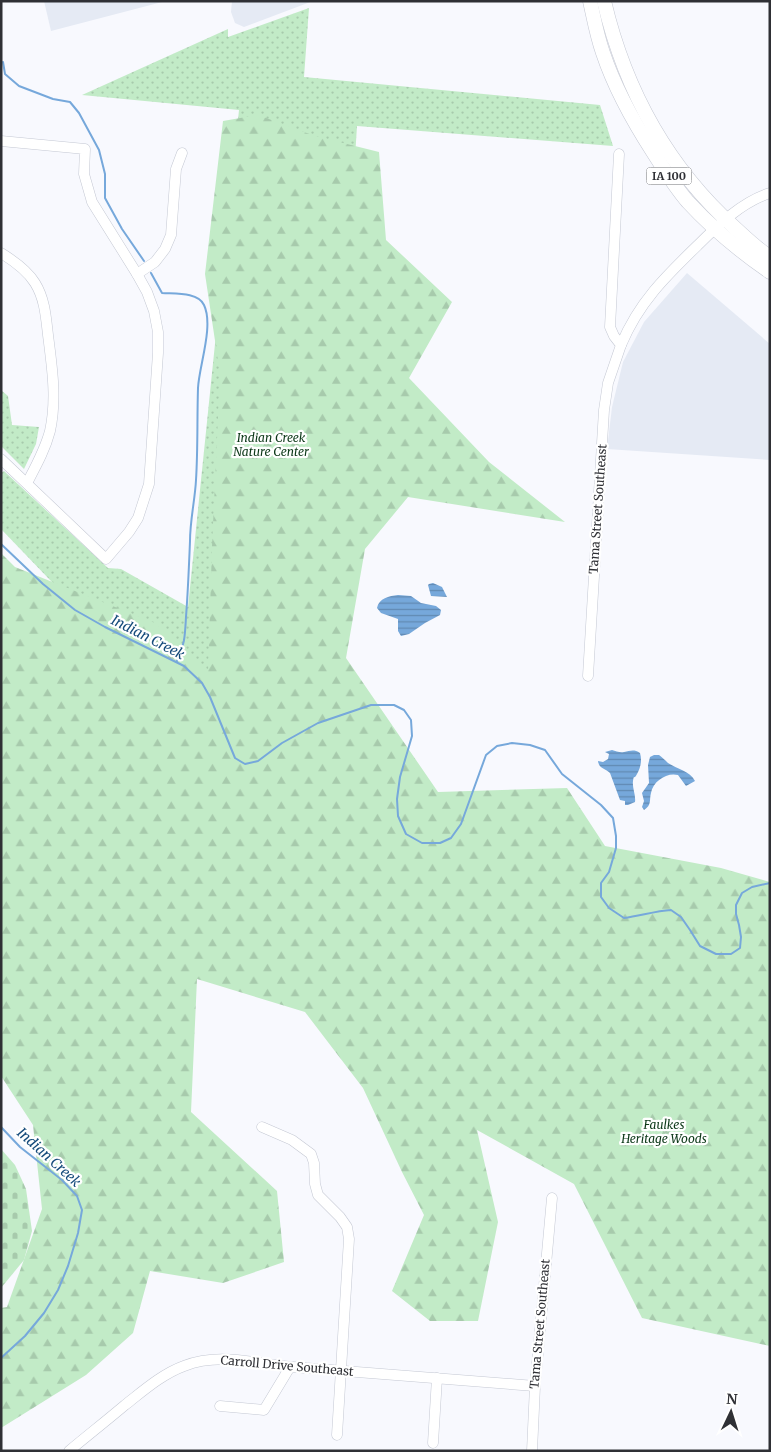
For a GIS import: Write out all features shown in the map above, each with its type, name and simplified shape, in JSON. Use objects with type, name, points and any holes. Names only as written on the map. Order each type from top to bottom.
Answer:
[{"type":"highway","name":"IA 100","points":[[590,1],[603,53],[621,97],[634,122],[672,182],[688,202],[770,257]]},
{"type":"highway","name":"IA 100","points":[[604,1],[619,56],[634,92],[661,142],[720,223],[754,261],[770,272]]},
{"type":"street","points":[[1,141],[84,149],[84,174],[92,202],[147,292],[154,311],[158,332],[149,484],[138,518],[106,559],[1,459]]},
{"type":"street","points":[[137,274],[155,262],[165,249],[171,235],[176,169],[182,153]]},
{"type":"street","points":[[619,154],[610,327],[621,345]]},
{"type":"street","name":"Tama Street Southeast","points":[[588,676],[604,410],[608,383],[621,345],[638,312],[667,275],[720,223],[763,195],[770,193]]},
{"type":"street","points":[[1,253],[16,261],[35,283],[45,310],[53,370],[54,399],[50,430],[38,463],[27,483]]},
{"type":"street","points":[[262,1128],[292,1140],[312,1154],[318,1195],[340,1217],[347,1227],[349,1239],[336,1435]]},
{"type":"street","name":"Tama Street Southeast","points":[[532,1451],[535,1386],[552,1198]]},
{"type":"street","name":"Carroll Drive Southeast","points":[[69,1451],[165,1375],[201,1360],[248,1360],[290,1367],[535,1386]]},
{"type":"street","points":[[220,1406],[264,1410],[290,1367]]},
{"type":"street","points":[[433,1443],[437,1378]]},
{"type":"shaded area","points":[[44,1],[166,1],[51,31]]},
{"type":"shaded area","points":[[232,1],[313,1],[244,27],[235,23],[231,12]]},
{"type":"shaded area","points":[[687,273],[770,344],[770,460],[607,449],[612,407],[623,362],[644,322]]},
{"type":"green space","name":"Indian Creek Nature Center","points":[[309,8],[304,77],[600,105],[613,146],[357,126],[333,507],[293,752],[74,605],[1,529],[1,473],[4,471],[108,568],[121,569],[188,607],[239,110],[82,95],[228,29],[228,37]]},
{"type":"green space","name":"Faulkes Heritage Woods","points":[[258,115],[315,136],[379,152],[386,240],[452,302],[409,378],[489,462],[565,522],[408,497],[365,549],[346,658],[438,792],[567,788],[605,846],[721,868],[770,882],[770,1346],[642,1318],[574,1184],[477,1130],[498,1222],[478,1321],[430,1321],[392,1291],[424,1215],[363,1088],[305,1012],[197,979],[191,1112],[277,1191],[284,1262],[223,1283],[150,1271],[133,1333],[86,1375],[1,1428],[1,1308],[7,1307],[42,1209],[33,1125],[1,1076],[1,553],[15,567],[155,623],[208,674],[220,374],[205,274],[223,121]]},
{"type":"green space","points":[[1,390],[8,396],[12,425],[39,427],[36,444],[24,469],[1,446]]},
{"type":"green space","points":[[1,1149],[15,1165],[26,1189],[32,1231],[24,1260],[1,1288]]},
{"type":"water","points":[[433,583],[442,587],[447,597],[431,596],[428,585]]},
{"type":"water","points":[[398,595],[411,596],[421,603],[436,606],[441,610],[440,615],[409,634],[401,636],[398,631],[398,619],[381,613],[377,608],[382,600]]},
{"type":"water","points":[[612,750],[640,753],[640,766],[633,781],[635,802],[628,805],[625,805],[625,801],[620,800],[610,773],[601,767],[598,761],[603,762],[608,759],[609,754],[605,752]]},
{"type":"water","points":[[659,755],[668,763],[687,772],[695,781],[686,786],[678,775],[674,774],[661,778],[652,789],[649,804],[644,810],[642,807],[644,801],[642,793],[649,783],[648,765],[650,757]]},
{"type":"waterway","points":[[3,62],[5,74],[19,86],[53,99],[70,102],[79,113],[99,150],[105,174],[105,198],[122,229],[144,261]]},
{"type":"waterway","points":[[151,273],[162,293],[186,294],[197,298],[204,305],[207,314],[207,335],[198,388],[196,480],[190,533],[185,634],[182,650],[177,661]]},
{"type":"waterway","name":"Indian Creek","points":[[1,544],[43,584],[75,610],[184,666],[202,683],[210,697],[235,758],[245,764],[258,761],[282,743],[318,723],[371,705],[394,705],[404,710],[411,720],[412,736],[400,777],[397,799],[398,816],[406,834],[422,843],[440,843],[451,838],[461,824],[486,755],[497,746],[512,743],[530,745],[545,750],[562,774],[601,805],[613,818],[616,848],[609,872],[601,883],[601,897],[609,908],[624,918],[671,910],[681,917],[700,946],[716,954],[731,954],[740,948],[741,937],[736,905],[742,893],[752,887],[770,883]]},
{"type":"waterway","name":"Indian Creek","points":[[1,1127],[20,1147],[62,1180],[77,1196],[82,1210],[78,1233],[58,1290],[44,1313],[25,1336],[1,1358]]}]
